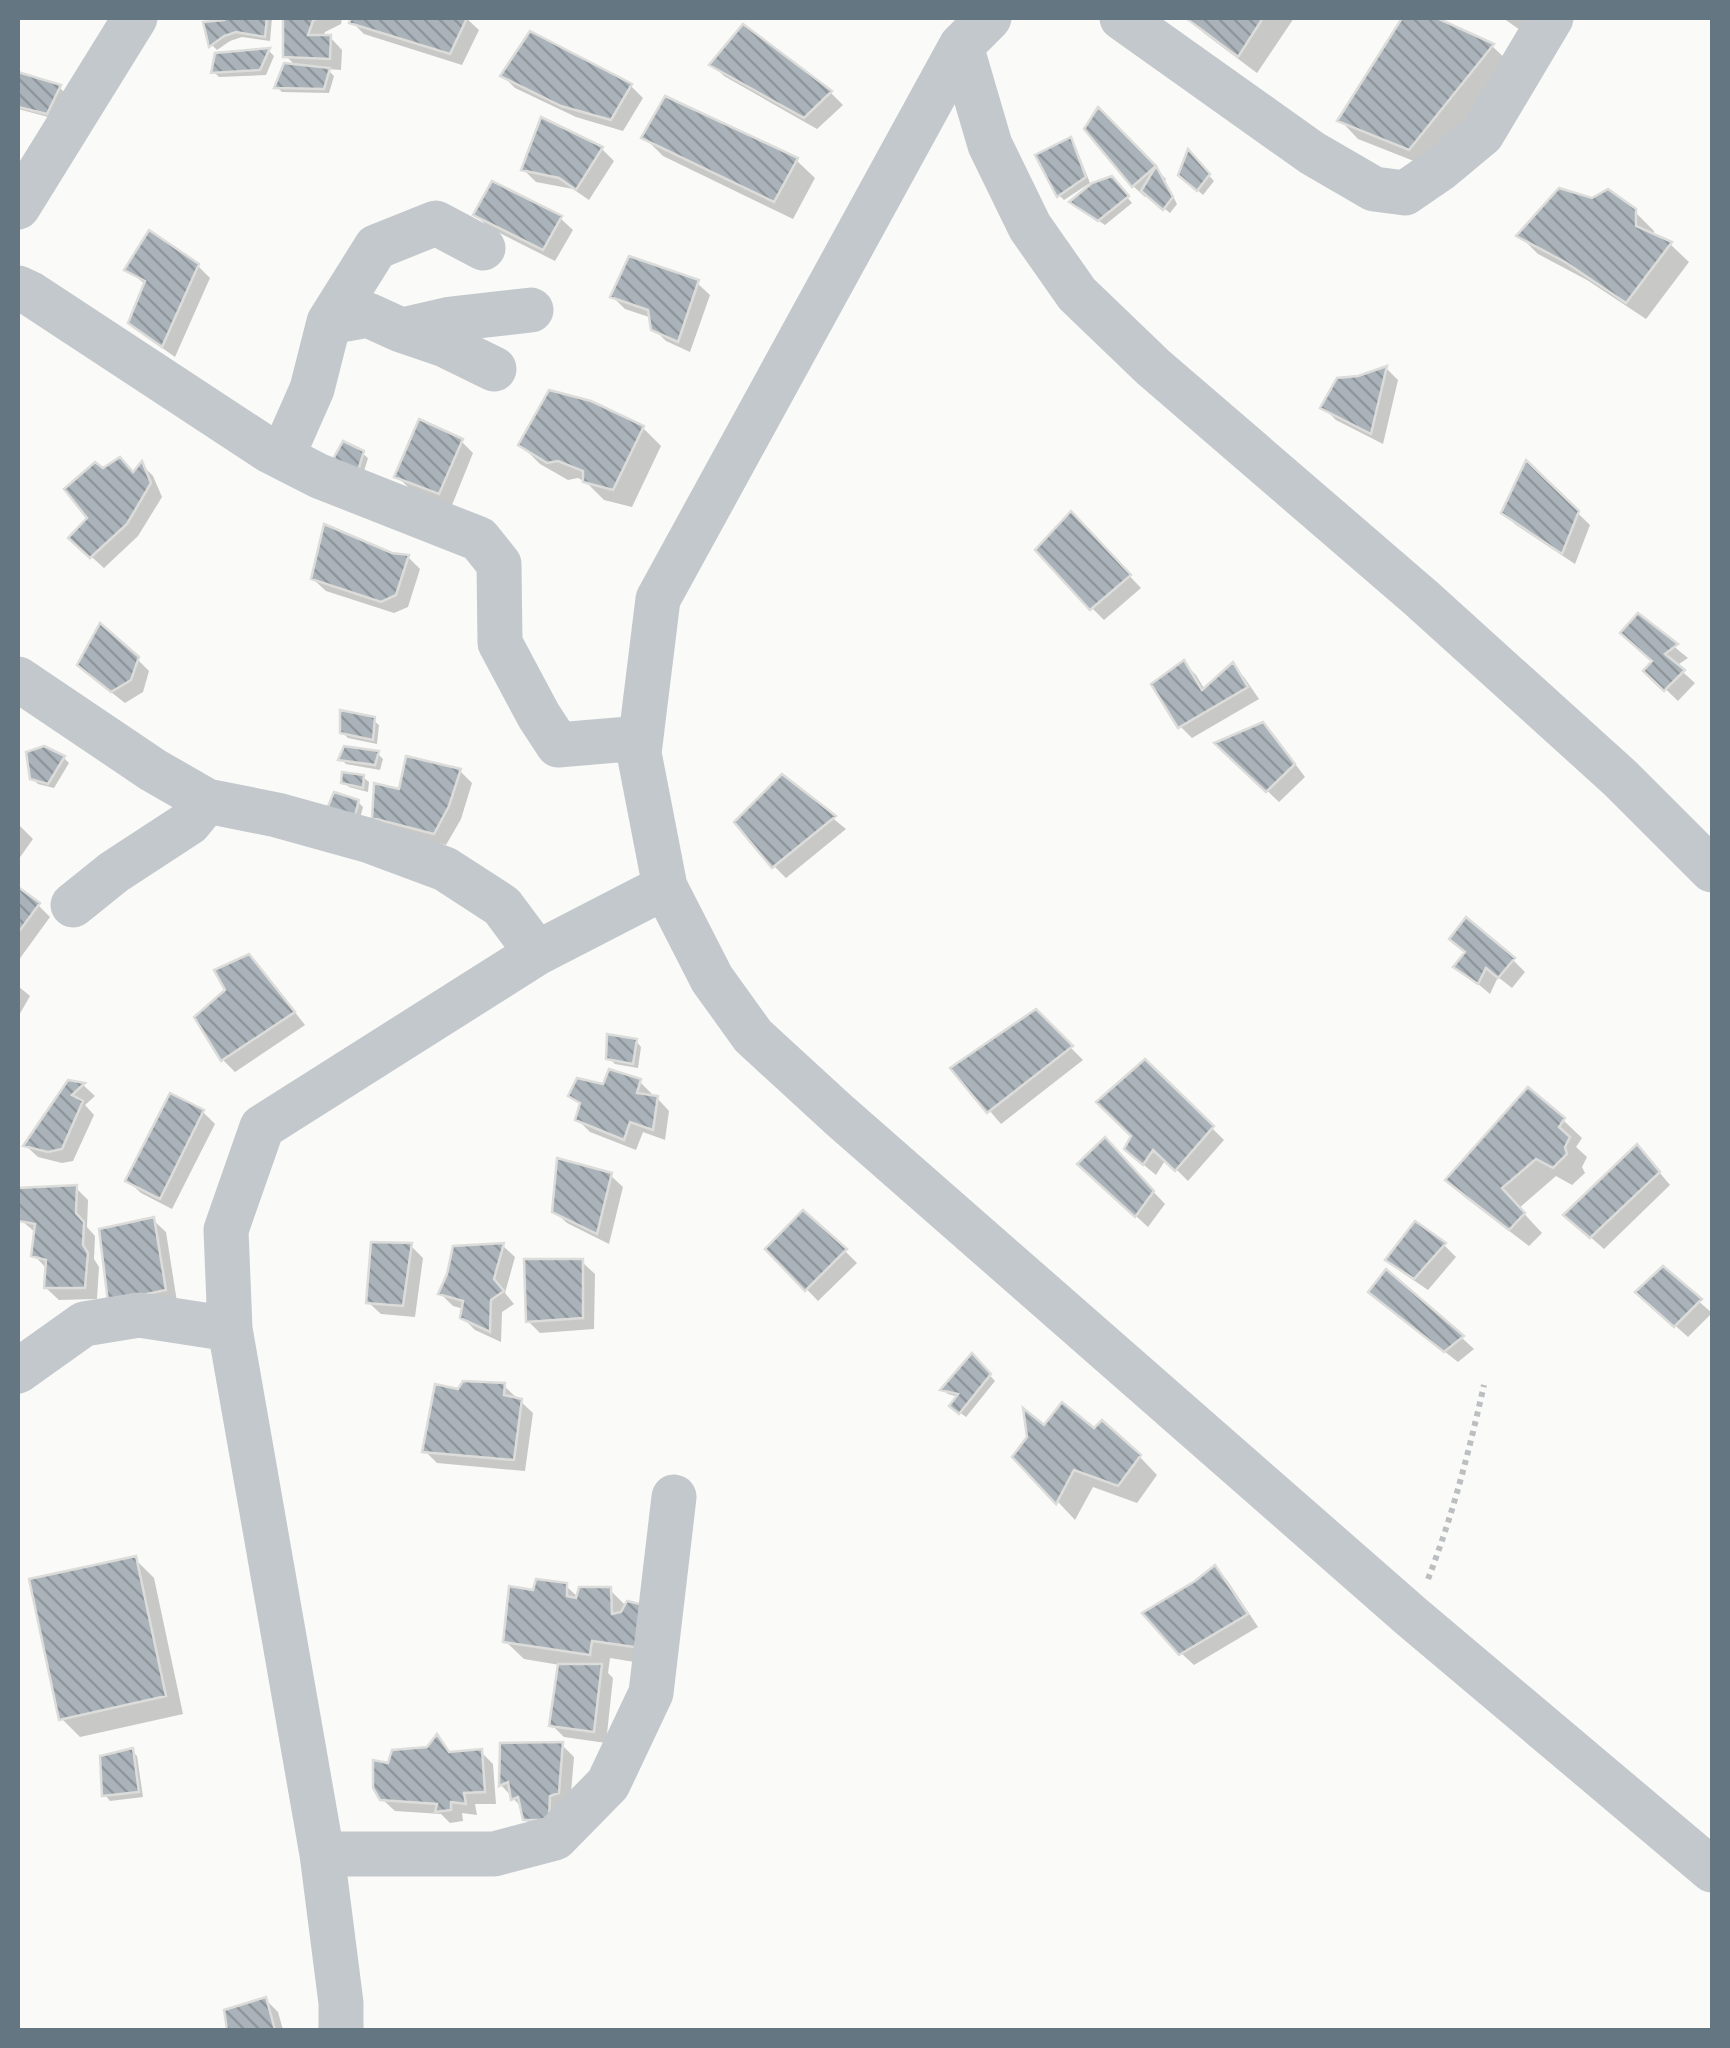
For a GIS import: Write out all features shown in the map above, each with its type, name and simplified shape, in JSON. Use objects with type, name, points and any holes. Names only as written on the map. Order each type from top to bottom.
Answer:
[{"type":"street","points":[[19,203],[136,18]]},
{"type":"street","points":[[1122,18],[1312,153],[1374,189],[1405,193],[1440,170],[1482,134],[1551,18]]},
{"type":"street","points":[[975,32],[658,599],[640,753],[665,887],[712,979],[753,1036],[1412,1617],[1712,1870]]},
{"type":"street","points":[[975,32],[990,145],[1030,227],[1078,294],[1153,367],[1478,649],[1620,778],[1712,870]]},
{"type":"street","points":[[282,457],[312,389],[329,322],[376,247],[436,222],[483,248]]},
{"type":"street","points":[[18,288],[270,451],[319,476],[479,538],[498,564],[500,643],[538,716],[558,744],[641,738]]},
{"type":"street","points":[[402,330],[531,310]]},
{"type":"street","points":[[329,322],[368,315],[494,369]]},
{"type":"street","points":[[18,679],[207,802],[367,840],[445,868],[502,906],[538,953]]},
{"type":"street","points":[[73,906],[114,872],[189,823],[207,802]]},
{"type":"street","points":[[341,2030],[322,1854],[230,1329],[226,1230],[262,1127],[538,953],[665,887]]},
{"type":"street","points":[[18,1372],[84,1324],[139,1315],[230,1329]]},
{"type":"street","points":[[322,1854],[494,1854],[555,1838],[608,1784],[650,1693],[674,1497]]},
{"type":"path","points":[[1412,1617],[1441,1545],[1464,1471],[1484,1385]]},
{"type":"building","points":[[267,18],[265,37],[236,32],[209,47],[203,22]]},
{"type":"building","points":[[283,18],[319,18],[313,21],[308,35],[331,35],[330,59],[283,57]]},
{"type":"building","points":[[351,18],[467,18],[450,54],[349,23]]},
{"type":"building","points":[[1186,18],[1263,18],[1238,57]]},
{"type":"building","points":[[1402,18],[1437,18],[1494,44],[1409,150],[1337,121]]},
{"type":"building","points":[[743,24],[832,91],[804,118],[709,65]]},
{"type":"building","points":[[530,31],[632,84],[611,120],[561,106],[500,76]]},
{"type":"building","points":[[270,48],[260,70],[211,73],[215,53]]},
{"type":"building","points":[[284,63],[330,68],[324,89],[274,88]]},
{"type":"building","points":[[18,72],[61,85],[47,114],[18,107]]},
{"type":"building","points":[[665,96],[798,158],[774,202],[641,138]]},
{"type":"building","points":[[1098,107],[1156,166],[1132,187],[1084,129]]},
{"type":"building","points":[[541,117],[603,147],[576,190],[559,178],[521,170]]},
{"type":"building","points":[[1071,137],[1086,177],[1057,197],[1035,155]]},
{"type":"building","points":[[1188,149],[1210,174],[1197,191],[1178,175]]},
{"type":"building","points":[[1156,166],[1173,197],[1163,210],[1141,191]]},
{"type":"building","points":[[1112,176],[1129,196],[1098,221],[1069,202],[1092,183]]},
{"type":"building","points":[[492,181],[562,216],[543,250],[473,215]]},
{"type":"building","points":[[1559,188],[1592,198],[1608,189],[1636,209],[1636,226],[1672,242],[1626,303],[1565,262],[1516,236]]},
{"type":"building","points":[[149,230],[199,264],[162,347],[128,323],[145,281],[124,270]]},
{"type":"building","points":[[629,256],[699,280],[678,342],[651,330],[648,310],[610,297]]},
{"type":"building","points":[[1387,366],[1371,434],[1320,408],[1337,378]]},
{"type":"building","points":[[549,390],[591,401],[644,426],[613,490],[583,482],[583,471],[558,461],[547,463],[518,445]]},
{"type":"building","points":[[419,419],[463,439],[439,494],[394,477]]},
{"type":"building","points":[[343,441],[364,451],[357,474],[332,461]]},
{"type":"building","points":[[120,457],[133,472],[142,461],[151,483],[127,524],[90,558],[68,538],[87,518],[64,489],[95,462],[103,468]]},
{"type":"building","points":[[1526,460],[1579,511],[1562,554],[1501,513]]},
{"type":"building","points":[[1071,511],[1131,575],[1090,610],[1035,550]]},
{"type":"building","points":[[324,524],[392,553],[409,555],[396,595],[381,602],[311,579]]},
{"type":"building","points":[[1638,613],[1678,644],[1665,654],[1685,670],[1664,691],[1643,671],[1652,661],[1620,633]]},
{"type":"building","points":[[100,623],[139,657],[131,680],[111,692],[77,665]]},
{"type":"building","points":[[1184,660],[1202,690],[1233,662],[1248,687],[1178,728],[1151,684]]},
{"type":"building","points":[[340,710],[375,717],[373,740],[340,733]]},
{"type":"building","points":[[1263,722],[1295,764],[1266,792],[1214,743]]},
{"type":"building","points":[[44,746],[65,756],[48,784],[30,779],[26,752]]},
{"type":"building","points":[[344,746],[379,751],[375,765],[338,760]]},
{"type":"building","points":[[406,756],[461,769],[449,806],[434,834],[372,818],[374,783],[399,789]]},
{"type":"building","points":[[342,772],[364,775],[363,788],[341,783]]},
{"type":"building","points":[[782,774],[836,816],[772,868],[734,822]]},
{"type":"building","points":[[334,792],[359,800],[353,823],[326,811]]},
{"type":"building","points":[[18,887],[40,903],[18,933]]},
{"type":"building","points":[[1466,917],[1515,958],[1498,978],[1486,968],[1478,984],[1453,967],[1465,952],[1449,939]]},
{"type":"building","points":[[249,954],[295,1012],[221,1061],[194,1017],[225,990],[214,970]]},
{"type":"building","points":[[1036,1009],[1073,1046],[987,1113],[950,1068]]},
{"type":"building","points":[[607,1034],[637,1039],[633,1064],[606,1059]]},
{"type":"building","points":[[1145,1059],[1214,1126],[1175,1171],[1153,1150],[1143,1165],[1124,1149],[1131,1136],[1096,1102]]},
{"type":"building","points":[[609,1069],[641,1079],[637,1093],[658,1096],[653,1130],[630,1122],[624,1140],[575,1120],[580,1103],[568,1096],[577,1078],[603,1084]]},
{"type":"building","points":[[68,1080],[85,1083],[72,1095],[83,1101],[62,1149],[48,1152],[23,1146]]},
{"type":"building","points":[[1528,1087],[1565,1118],[1559,1127],[1570,1137],[1565,1147],[1567,1154],[1553,1168],[1536,1159],[1502,1188],[1525,1213],[1509,1230],[1445,1180]]},
{"type":"building","points":[[170,1093],[204,1110],[160,1199],[125,1181]]},
{"type":"building","points":[[1105,1137],[1154,1191],[1135,1217],[1077,1164]]},
{"type":"building","points":[[1637,1144],[1660,1172],[1590,1238],[1563,1215]]},
{"type":"building","points":[[557,1158],[612,1173],[597,1234],[552,1212]]},
{"type":"building","points":[[77,1185],[76,1213],[84,1222],[83,1245],[88,1253],[85,1288],[44,1288],[46,1260],[31,1256],[35,1224],[19,1221],[18,1188]]},
{"type":"building","points":[[803,1210],[847,1249],[805,1291],[765,1249]]},
{"type":"building","points":[[154,1217],[166,1290],[108,1302],[99,1229]]},
{"type":"building","points":[[1415,1221],[1446,1243],[1414,1279],[1385,1260]]},
{"type":"building","points":[[371,1242],[412,1243],[403,1306],[366,1303]]},
{"type":"building","points":[[504,1243],[494,1279],[504,1291],[491,1300],[490,1332],[460,1318],[463,1301],[438,1294],[453,1246]]},
{"type":"building","points":[[524,1259],[583,1259],[583,1318],[526,1322]]},
{"type":"building","points":[[1663,1266],[1702,1299],[1674,1327],[1635,1292]]},
{"type":"building","points":[[1386,1269],[1464,1336],[1444,1352],[1368,1292]]},
{"type":"building","points":[[972,1353],[991,1374],[959,1414],[949,1406],[958,1394],[940,1390]]},
{"type":"building","points":[[463,1381],[505,1383],[504,1395],[522,1399],[514,1460],[422,1452],[435,1384],[458,1389]]},
{"type":"building","points":[[1062,1402],[1094,1428],[1102,1420],[1141,1455],[1118,1486],[1074,1470],[1056,1504],[1012,1457],[1027,1437],[1023,1408],[1044,1425]]},
{"type":"building","points":[[136,1556],[166,1696],[59,1720],[29,1579]]},
{"type":"building","points":[[1215,1565],[1248,1614],[1179,1655],[1142,1613]]},
{"type":"building","points":[[536,1579],[567,1583],[567,1596],[576,1598],[579,1587],[611,1587],[612,1614],[621,1612],[627,1601],[644,1605],[641,1648],[592,1641],[590,1655],[503,1642],[509,1586],[533,1590]]},
{"type":"building","points":[[558,1664],[602,1664],[594,1732],[549,1726]]},
{"type":"building","points":[[437,1734],[449,1752],[482,1749],[485,1792],[464,1793],[466,1804],[451,1802],[451,1810],[435,1812],[437,1804],[380,1800],[373,1788],[373,1760],[388,1763],[392,1750],[427,1747]]},
{"type":"building","points":[[563,1742],[559,1793],[550,1796],[549,1820],[523,1820],[518,1797],[511,1800],[508,1782],[499,1786],[500,1743]]},
{"type":"building","points":[[133,1748],[139,1792],[102,1796],[100,1756]]},
{"type":"building","points":[[266,1997],[275,2030],[227,2030],[224,2010]]}]
